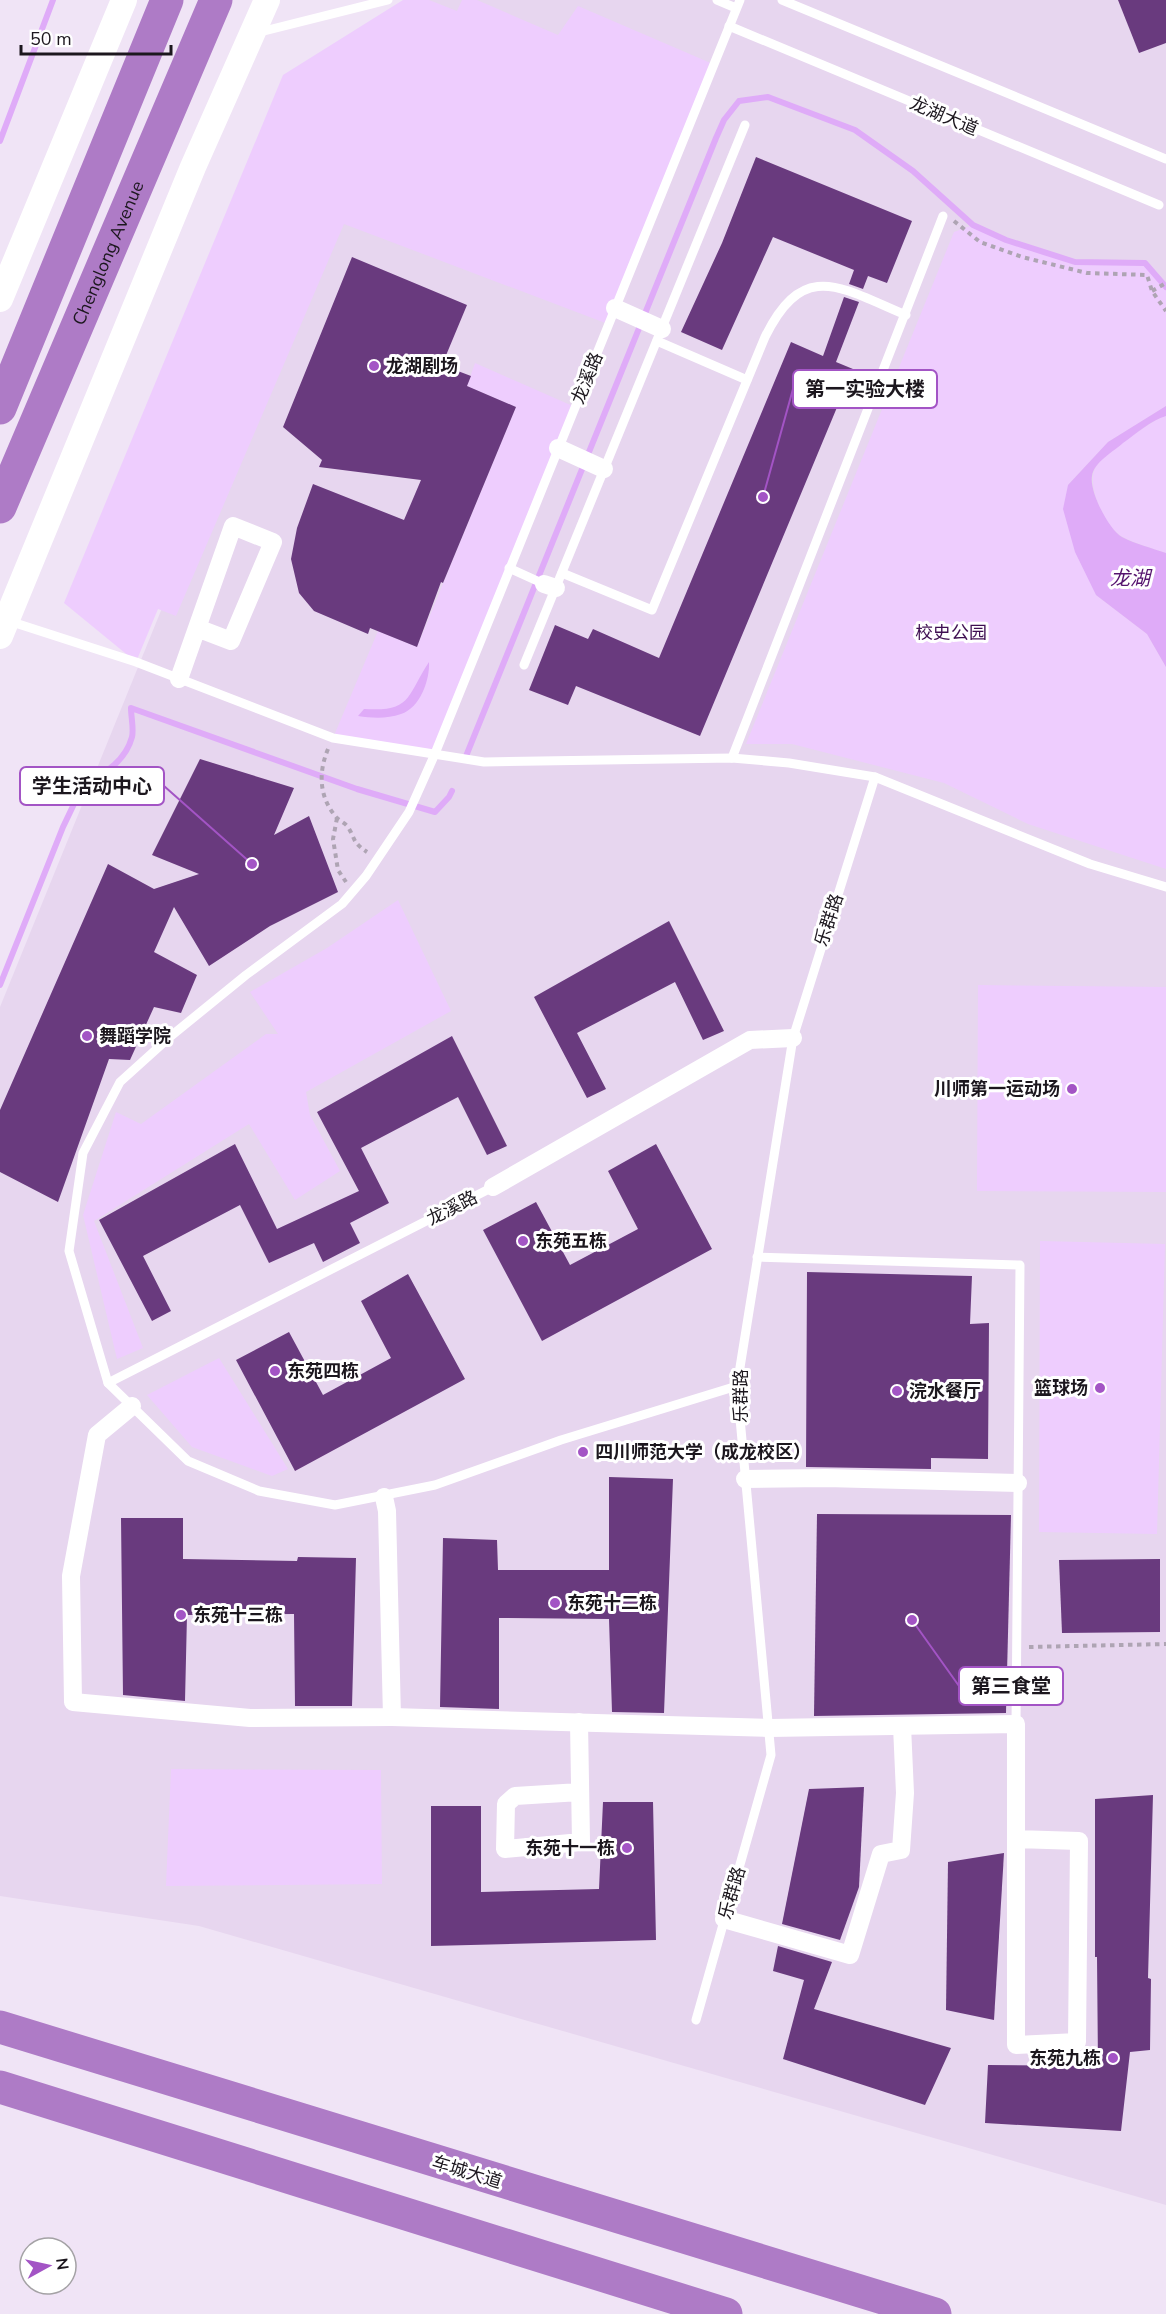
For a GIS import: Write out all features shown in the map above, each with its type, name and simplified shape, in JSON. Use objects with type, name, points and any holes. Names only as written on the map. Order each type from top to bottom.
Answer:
[{"type":"highway","points":[[0,408],[167,0]]},
{"type":"highway","name":"Chenglong Avenue","points":[[0,507],[216,0]]},
{"type":"highway","name":"车城大道","points":[[0,2027],[935,2314]]},
{"type":"highway","points":[[0,2087],[726,2314]]},
{"type":"street","points":[[0,299],[124,0]]},
{"type":"street","points":[[3,629],[189,178],[267,0]]},
{"type":"street","points":[[615,308],[651,327]]},
{"type":"street","points":[[558,448],[592,463]]},
{"type":"street","points":[[179,679],[232,526],[273,542],[231,641],[197,628]]},
{"type":"street","name":"龙溪路","points":[[493,1187],[750,1040],[793,1038]]},
{"type":"street","points":[[132,1406],[98,1435],[71,1576],[73,1702],[250,1718],[392,1717],[769,1728],[1016,1724],[1016,1839],[1016,2045],[1077,2042],[1078,1841],[1016,1839]]},
{"type":"street","points":[[745,1479],[826,1478],[1018,1483]]},
{"type":"street","points":[[384,1497],[387,1511],[392,1717]]},
{"type":"street","points":[[579,1722],[581,1842],[505,1849],[506,1804],[514,1796],[580,1792]]},
{"type":"street","points":[[724,1919],[850,1955],[880,1854],[901,1850],[905,1793],[902,1726]]},
{"type":"lane","points":[[254,33],[388,0]]},
{"type":"lane","points":[[717,0],[738,4]]},
{"type":"lane","points":[[782,0],[1166,159]]},
{"type":"lane","name":"龙溪路","points":[[378,859],[409,812],[434,756],[738,4]]},
{"type":"lane","name":"龙湖大道","points":[[729,26],[1159,205]]},
{"type":"lane","points":[[524,665],[548,581],[592,463],[651,327],[745,125]]},
{"type":"lane","points":[[732,758],[943,216]]},
{"type":"lane","points":[[509,568],[652,610],[775,317],[792,298],[812,286],[847,291],[906,315]]},
{"type":"lane","points":[[651,327],[747,380]]},
{"type":"lane","points":[[3,629],[136,662],[333,738],[434,756],[484,762],[732,758],[789,763],[875,777],[1090,864],[1166,887]]},
{"type":"lane","name":"乐群路","points":[[696,2020],[771,1755],[737,1386],[793,1038],[875,777]]},
{"type":"lane","points":[[378,859],[342,904],[246,975],[180,1029],[120,1083],[83,1153],[69,1251],[108,1383],[188,1461],[259,1491],[335,1506],[435,1485],[561,1440],[737,1386]]},
{"type":"lane","name":"龙溪路","points":[[108,1383],[493,1187]]},
{"type":"lane","points":[[757,1257],[1020,1265],[1016,1724]]},
{"type":"path","points":[[943,216],[955,222],[980,242],[1022,257],[1087,273],[1147,275],[1152,291],[1166,311]]},
{"type":"path","points":[[1152,291],[1166,283]]},
{"type":"path","points":[[323,762],[321,783],[325,802],[337,818],[348,826],[354,842],[378,859]]},
{"type":"path","points":[[337,818],[333,838],[338,870],[340,876],[354,890]]},
{"type":"path","points":[[1017,1647],[1166,1644]]},
{"type":"shaded area","name":"四川师范大学（成龙校区）","points":[[409,0],[1166,0],[1166,2205],[199,1926],[0,1896],[0,1007]]},
{"type":"green space","points":[[403,0],[429,0],[457,11],[462,0],[477,0],[558,35],[578,6],[713,64],[608,324],[344,224],[176,616],[158,609],[136,662],[64,603],[283,75]]},
{"type":"green space","name":"校史公园","points":[[973,225],[1006,240],[1075,262],[1145,263],[1166,290],[1166,406],[1108,442],[1068,485],[1096,595],[1147,634],[1166,667],[1166,869],[1028,824],[944,783],[792,744],[746,744],[954,232]]},
{"type":"green space","points":[[475,363],[575,407],[434,756],[333,738],[378,631],[417,647],[516,407],[467,386]]},
{"type":"green space","points":[[1166,416],[1166,553],[1133,542],[1116,532],[1103,515],[1093,482],[1097,465],[1102,459]]},
{"type":"green space","points":[[398,900],[451,1011],[306,1092],[310,1115],[340,1171],[295,1200],[249,1124],[94,1221],[143,1348],[117,1359],[83,1215],[116,1112],[141,1124],[266,1034],[278,1034],[250,992],[327,948]]},
{"type":"green space","name":"川师第一运动场","points":[[978,985],[1166,987],[1166,1192],[977,1191]]},
{"type":"green space","name":"篮球场","points":[[1040,1241],[1165,1244],[1157,1534],[1039,1532]]},
{"type":"green space","points":[[219,1358],[288,1469],[272,1476],[192,1447],[147,1395]]},
{"type":"green space","points":[[171,1769],[381,1770],[382,1884],[166,1886]]},
{"type":"water","name":"龙湖","points":[[1166,406],[1166,416],[1123,443],[1096,466],[1092,483],[1101,509],[1117,533],[1132,542],[1166,553],[1166,667],[1147,634],[1096,595],[1075,552],[1063,509],[1068,485],[1108,442]]},
{"type":"water","points":[[429,662],[426,685],[414,706],[408,711],[396,716],[374,718],[358,716],[364,709],[391,708],[400,705],[411,693]]},
{"type":"building","points":[[1118,0],[1166,0],[1166,43],[1139,53]]},
{"type":"building","points":[[756,157],[912,221],[887,283],[868,276],[863,289],[849,284],[854,270],[773,237],[722,350],[681,332],[722,243]]},
{"type":"building","points":[[352,257],[467,305],[442,365],[471,376],[467,386],[516,407],[443,583],[441,582],[417,647],[370,628],[368,634],[314,611],[299,593],[291,559],[297,528],[313,484],[404,520],[421,480],[319,467],[322,460],[283,427]]},
{"type":"building","points":[[844,297],[859,302],[836,362],[853,369],[700,736],[576,686],[568,705],[529,690],[555,625],[588,639],[593,629],[659,658],[791,342],[823,356]]},
{"type":"building","points":[[200,759],[294,788],[274,835],[309,816],[338,892],[270,926],[209,966],[174,907],[154,952],[197,975],[181,1013],[154,1007],[130,1060],[109,1059],[58,1202],[0,1172],[0,1110],[108,864],[154,889],[199,874],[152,855]]},
{"type":"building","points":[[669,921],[724,1031],[703,1040],[675,982],[577,1033],[606,1089],[587,1098],[534,997]]},
{"type":"building","points":[[452,1036],[507,1146],[487,1155],[458,1097],[361,1148],[389,1203],[350,1223],[360,1243],[323,1262],[314,1243],[269,1263],[240,1205],[143,1256],[171,1311],[152,1321],[99,1220],[235,1144],[277,1229],[359,1191],[317,1112]]},
{"type":"building","name":"东苑五栋","points":[[656,1144],[712,1249],[542,1341],[483,1230],[536,1202],[570,1265],[638,1229],[608,1171]]},
{"type":"building","name":"浣水餐厅","points":[[807,1272],[972,1276],[970,1324],[989,1323],[988,1459],[931,1458],[931,1469],[806,1467]]},
{"type":"building","name":"东苑四栋","points":[[408,1274],[465,1379],[295,1471],[236,1360],[289,1332],[323,1395],[391,1358],[361,1301]]},
{"type":"building","name":"东苑十二栋","points":[[609,1477],[673,1479],[664,1713],[612,1712],[609,1619],[499,1618],[499,1709],[440,1707],[443,1538],[497,1540],[498,1570],[609,1570]]},
{"type":"building","points":[[817,1514],[1011,1515],[1006,1713],[814,1716]]},
{"type":"building","name":"东苑十三栋","points":[[121,1518],[183,1518],[183,1559],[297,1561],[298,1557],[356,1558],[352,1706],[295,1706],[294,1614],[187,1615],[185,1701],[123,1695]]},
{"type":"building","points":[[1160,1559],[1160,1632],[1062,1633],[1059,1560]]},
{"type":"building","points":[[864,1787],[859,1887],[840,1940],[782,1924],[809,1789]]},
{"type":"building","points":[[1153,1795],[1148,1978],[1151,1979],[1150,2050],[1130,2052],[1121,2131],[985,2123],[988,2065],[1098,2066],[1095,1799]]},
{"type":"building","name":"东苑十一栋","points":[[603,1802],[653,1802],[656,1940],[431,1946],[431,1806],[481,1806],[481,1892],[599,1889]]},
{"type":"building","points":[[1004,1853],[994,2020],[946,2010],[948,1862]]},
{"type":"building","points":[[778,1946],[832,1962],[814,2009],[951,2048],[925,2105],[783,2059],[804,1980],[773,1971]]},
{"type":"waterway","points":[[0,141],[53,0]]},
{"type":"waterway","points":[[466,756],[716,138],[724,120],[739,101],[768,97],[855,130],[913,171],[973,225],[1006,240],[1075,262],[1145,263],[1166,287]]},
{"type":"waterway","points":[[0,985],[63,827],[85,781],[108,770],[120,759],[129,745],[133,734],[131,708],[357,789],[435,812],[452,791]]},
{"type":"place","name":"龙湖剧场","points":[[374,366]]},
{"type":"place","name":"第一实验大楼","points":[[763,497]]},
{"type":"place","name":"学生活动中心","points":[[252,864]]},
{"type":"place","name":"舞蹈学院","points":[[87,1036]]},
{"type":"place","name":"川师第一运动场","points":[[1072,1089]]},
{"type":"place","name":"东苑五栋","points":[[523,1241]]},
{"type":"place","name":"东苑四栋","points":[[275,1371]]},
{"type":"place","name":"篮球场","points":[[1100,1388]]},
{"type":"place","name":"浣水餐厅","points":[[897,1391]]},
{"type":"place","name":"四川师范大学（成龙校区）","points":[[583,1452]]},
{"type":"place","name":"东苑十二栋","points":[[555,1603]]},
{"type":"place","name":"东苑十三栋","points":[[181,1615]]},
{"type":"place","name":"第三食堂","points":[[912,1620]]},
{"type":"place","name":"东苑十一栋","points":[[627,1848]]},
{"type":"place","name":"东苑九栋","points":[[1113,2058]]}]
